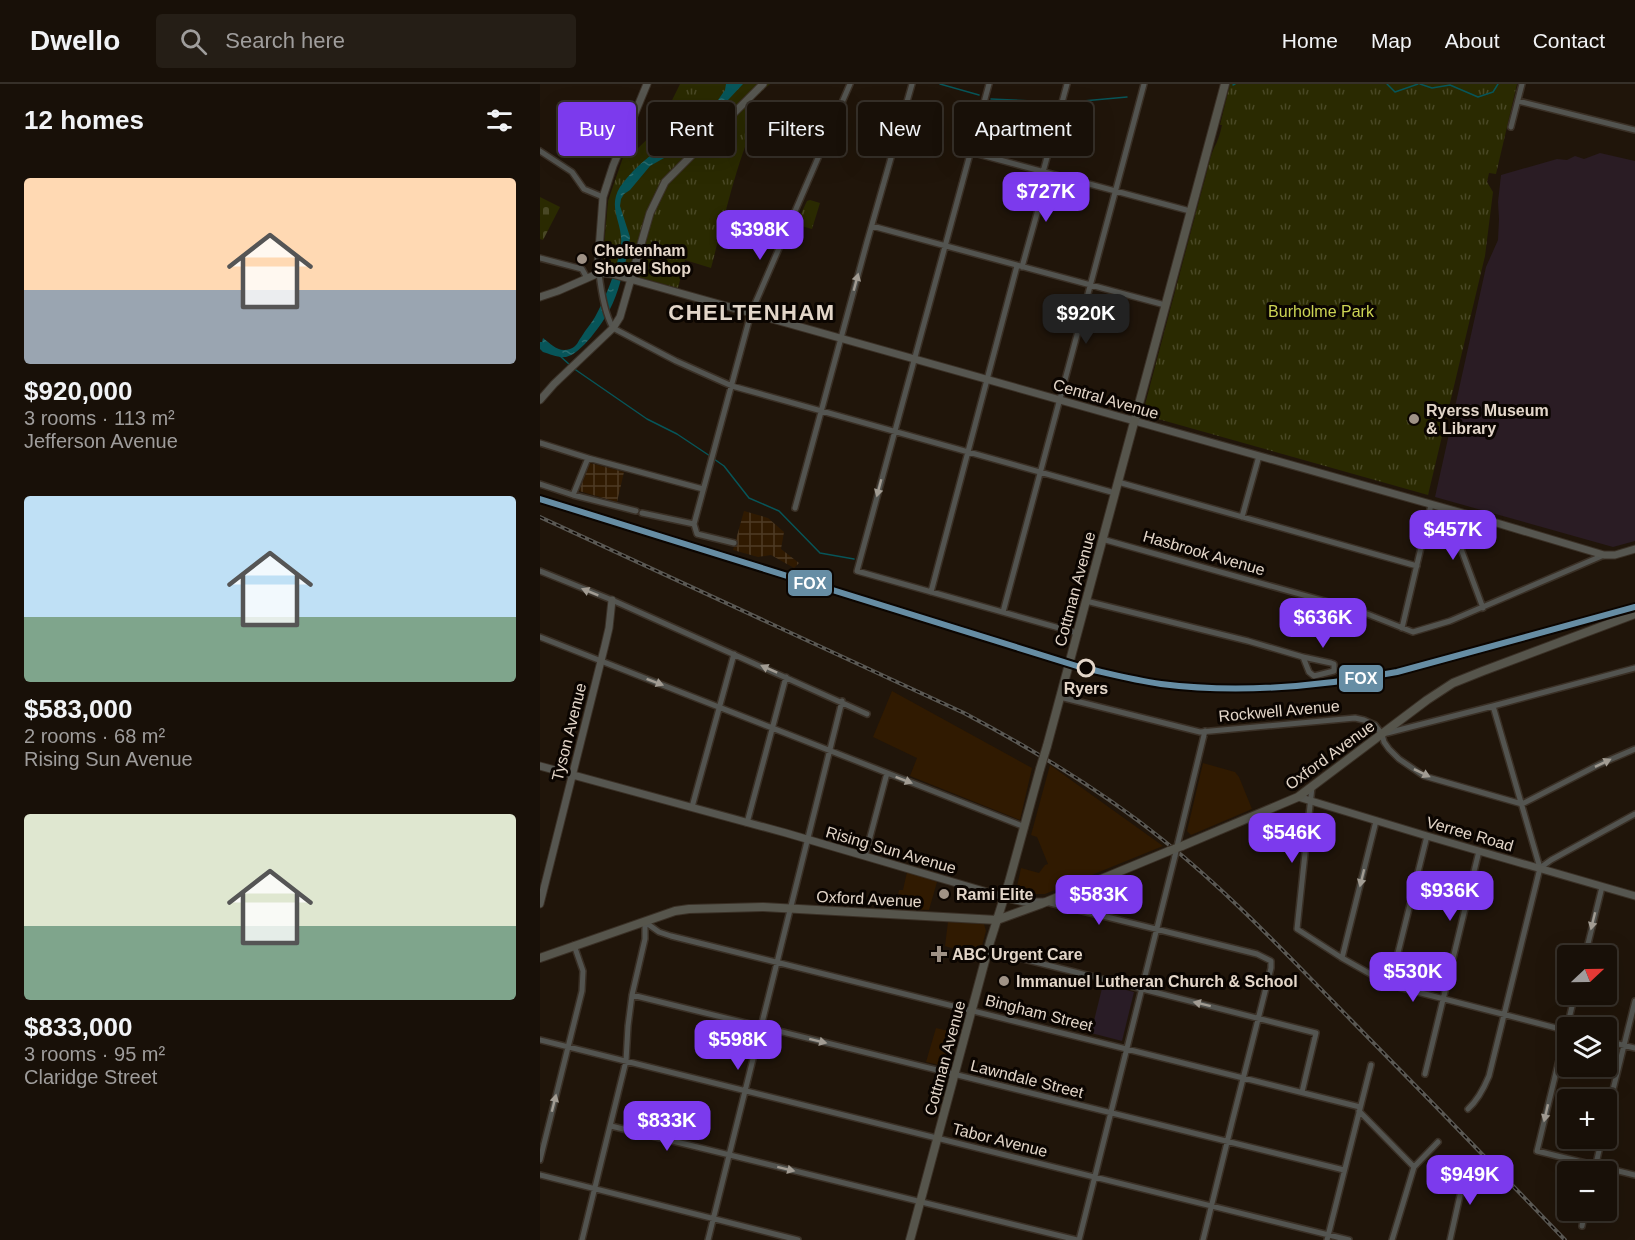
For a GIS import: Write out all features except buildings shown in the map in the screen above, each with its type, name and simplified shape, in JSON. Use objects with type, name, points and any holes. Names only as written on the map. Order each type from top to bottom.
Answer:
[{"type":"main road","points":[[540,297],[599,273],[603,197],[613,166],[647,84]]},
{"type":"main road","points":[[540,400],[613,328],[622,311],[653,206],[665,182],[763,84]]},
{"type":"main road","name":"Cottman Avenue","points":[[910,1240],[988,950],[1025,827],[1225,84]]},
{"type":"main road","name":"Central Avenue","points":[[599,273],[631,279],[1452,510],[1604,555]]},
{"type":"main road","name":"Hasbrook Avenue","points":[[1604,555],[1615,555],[1635,549]]},
{"type":"main road","name":"Tyson Avenue","points":[[540,904],[601,662],[609,628],[612,600]]},
{"type":"main road","name":"Oxford Avenue","points":[[540,958],[683,909],[741,906],[997,920],[1176,849],[1298,797],[1438,692],[1460,680],[1635,614]]},
{"type":"main road","name":"Rising Sun Avenue","points":[[540,766],[692,807],[1004,897],[1024,902],[1041,900],[1046,902]]},
{"type":"main road","name":"Verree Road","points":[[1298,797],[1635,896]]},
{"type":"street","points":[[734,543],[697,534],[694,524],[751,313],[850,84]]},
{"type":"street","points":[[795,508],[912,84]]},
{"type":"street","points":[[984,102],[989,84]]},
{"type":"street","points":[[931,592],[1067,84]]},
{"type":"street","points":[[1003,612],[1144,84]]},
{"type":"street","points":[[1511,127],[1522,84]]},
{"type":"street","points":[[1518,101],[1635,130]]},
{"type":"street","points":[[540,151],[572,172],[584,189],[603,197]]},
{"type":"street","points":[[969,156],[857,572],[1077,633]]},
{"type":"street","points":[[984,156],[1190,211]]},
{"type":"street","points":[[872,226],[1165,305]]},
{"type":"street","points":[[540,258],[582,269],[587,278]]},
{"type":"street","points":[[599,273],[608,318],[613,328],[676,361],[732,386],[1115,493]]},
{"type":"street","points":[[540,442],[588,458],[703,489]]},
{"type":"street","points":[[1242,518],[1259,456]]},
{"type":"street","points":[[573,495],[588,458]]},
{"type":"street","points":[[1118,482],[1417,566]]},
{"type":"street","points":[[540,484],[573,495],[694,524]]},
{"type":"street","points":[[1402,628],[1431,505]]},
{"type":"street","points":[[1452,510],[1451,522],[1483,608]]},
{"type":"street","name":"Hasbrook Avenue","points":[[1102,539],[1357,610],[1413,632],[1483,608],[1604,555]]},
{"type":"street","points":[[540,571],[612,600],[867,714]]},
{"type":"street","points":[[1086,601],[1248,640],[1302,657],[1331,663],[1334,664],[1334,671],[1314,676],[1302,657]]},
{"type":"street","points":[[540,637],[1025,827]]},
{"type":"street","points":[[692,807],[734,654]]},
{"type":"street","points":[[1635,668],[1382,734],[1389,749],[1399,759],[1424,776],[1522,804],[1600,764],[1635,749]]},
{"type":"street","points":[[747,823],[786,677]]},
{"type":"street","name":"Rockwell Avenue","points":[[1060,697],[1200,732],[1355,718],[1376,725],[1382,734]]},
{"type":"street","points":[[708,1240],[842,701]]},
{"type":"street","points":[[1468,1108],[1478,1097],[1489,1076],[1540,868],[1493,706]]},
{"type":"street","points":[[611,1126],[1078,1240],[1205,731]]},
{"type":"street","points":[[865,856],[887,773]]},
{"type":"street","points":[[1312,787],[1297,929],[1390,985],[1557,1028]]},
{"type":"street","points":[[1540,868],[1635,814]]},
{"type":"street","points":[[1342,958],[1376,821]]},
{"type":"street","points":[[1390,985],[1426,836]]},
{"type":"street","points":[[1425,1074],[1479,851]]},
{"type":"street","points":[[1587,945],[1602,887]]},
{"type":"street","name":"Rising Sun Avenue","points":[[1046,902],[1257,954],[1271,961],[1259,1018]]},
{"type":"street","points":[[582,1240],[626,1061],[632,995],[645,939],[645,922]]},
{"type":"street","name":"Bingham Street","points":[[645,922],[659,932],[1302,1092],[1360,1109]]},
{"type":"street","points":[[540,1160],[582,991],[583,976],[574,945]]},
{"type":"street","points":[[988,950],[1316,1033],[1302,1092]]},
{"type":"street","name":"Lawndale Street","points":[[632,995],[1344,1170]]},
{"type":"street","points":[[1613,1089],[1635,1001]]},
{"type":"street","points":[[1203,1240],[1242,1077],[1259,1018]]},
{"type":"street","name":"Tabor Avenue","points":[[540,1040],[1328,1238],[1349,1240]]},
{"type":"street","points":[[1617,1044],[1635,1048]]},
{"type":"street","points":[[1328,1238],[1371,1065]]},
{"type":"street","points":[[1557,1071],[1537,1151],[1571,1161]]},
{"type":"street","points":[[1360,1109],[1414,1167]]},
{"type":"street","points":[[1392,1240],[1414,1167],[1438,1142]]},
{"type":"street","points":[[1617,1172],[1635,1175]]},
{"type":"street","points":[[1450,1240],[1463,1182],[1461,1173]]},
{"type":"street","points":[[540,1175],[798,1240]]},
{"type":"street","points":[[1582,1226],[1583,1221]]},
{"type":"shaded area","points":[[1600,153],[1635,161],[1635,541],[1613,547],[1435,497],[1486,267],[1498,240],[1501,175],[1557,159],[1567,160],[1575,156],[1584,159]]},
{"type":"shaded area","points":[[590,463],[624,472],[617,502],[579,491]]},
{"type":"shaded area","points":[[744,511],[768,518],[784,532],[781,549],[799,563],[794,568],[771,555],[758,557],[733,550]]},
{"type":"shaded area","points":[[892,691],[1032,768],[1020,820],[910,776],[917,758],[873,737]]},
{"type":"shaded area","points":[[1203,763],[1235,772],[1252,809],[1191,835],[1187,831]]},
{"type":"shaded area","points":[[1050,765],[1163,846],[1045,894],[1022,894],[1016,891],[1021,868],[1039,873],[1048,864],[1037,837],[1031,835]]},
{"type":"shaded area","points":[[907,872],[937,882],[929,910],[895,908],[899,890],[903,890]]},
{"type":"shaded area","points":[[948,922],[984,924],[986,931],[979,957],[945,946]]},
{"type":"shaded area","points":[[1103,984],[1134,992],[1122,1041],[1091,1033]]},
{"type":"shaded area","points":[[936,1028],[957,1033],[948,1067],[926,1062]]},
{"type":"green space","points":[[680,84],[770,84],[750,102],[747,102],[747,143],[711,268],[685,260],[678,288],[610,269],[603,258],[608,201],[624,156],[636,156],[636,148],[648,139],[648,156],[735,156],[735,102],[671,102]]},
{"type":"green space","name":"Burholme Park","points":[[1230,84],[1517,84],[1496,174],[1489,173],[1487,182],[1493,192],[1485,256],[1428,495],[1144,415],[1209,162],[1222,125],[1220,125]]},
{"type":"green space","points":[[540,197],[560,207],[543,240],[540,239]]},
{"type":"green space","points":[[807,201],[820,203],[812,229],[798,225],[797,222]]},
{"type":"water","points":[[726,84],[743,84],[727,102],[717,102],[725,90]]},
{"type":"water","points":[[668,156],[650,166],[621,199],[620,206],[630,237],[624,270],[610,309],[591,337],[572,355],[560,357],[543,352],[540,349],[540,342],[543,338],[558,349],[566,350],[574,347],[593,320],[614,272],[621,244],[615,209],[616,195],[633,171],[648,157]]},
{"type":"waterway","points":[[940,84],[979,95]]},
{"type":"waterway","points":[[1387,84],[1395,92],[1418,84]]},
{"type":"waterway","points":[[1420,84],[1432,88],[1450,85],[1478,97],[1493,92],[1498,84]]},
{"type":"waterway","points":[[1072,102],[1127,97]]},
{"type":"waterway","points":[[991,99],[1056,102]]},
{"type":"waterway","points":[[560,356],[570,365]]},
{"type":"waterway","points":[[573,368],[647,419],[677,434],[710,456]]},
{"type":"waterway","points":[[714,459],[724,466],[749,498],[779,511],[820,553],[854,559]]},
{"type":"railway","points":[[540,517],[964,713],[1016,741],[1116,804],[1188,861],[1236,904],[1565,1240]]},
{"type":"transit line","name":"FOX","points":[[540,499],[1080,667],[1151,682],[1191,687],[1250,689],[1308,685],[1397,672],[1635,607]]},
{"type":"place","name":"Cheltenham Shovel Shop","points":[[582,259]]},
{"type":"place","name":"Ryerss Museum & Library","points":[[1414,419]]},
{"type":"place","name":"Ryers","points":[[1086,668]]},
{"type":"place","name":"Rami Elite","points":[[944,894]]},
{"type":"place","name":"ABC Urgent Care","points":[[939,954]]},
{"type":"place","name":"Immanuel Lutheran Church & School","points":[[1004,981]]},
{"type":"district","name":"CHELTENHAM","points":[[752,312]]}]
